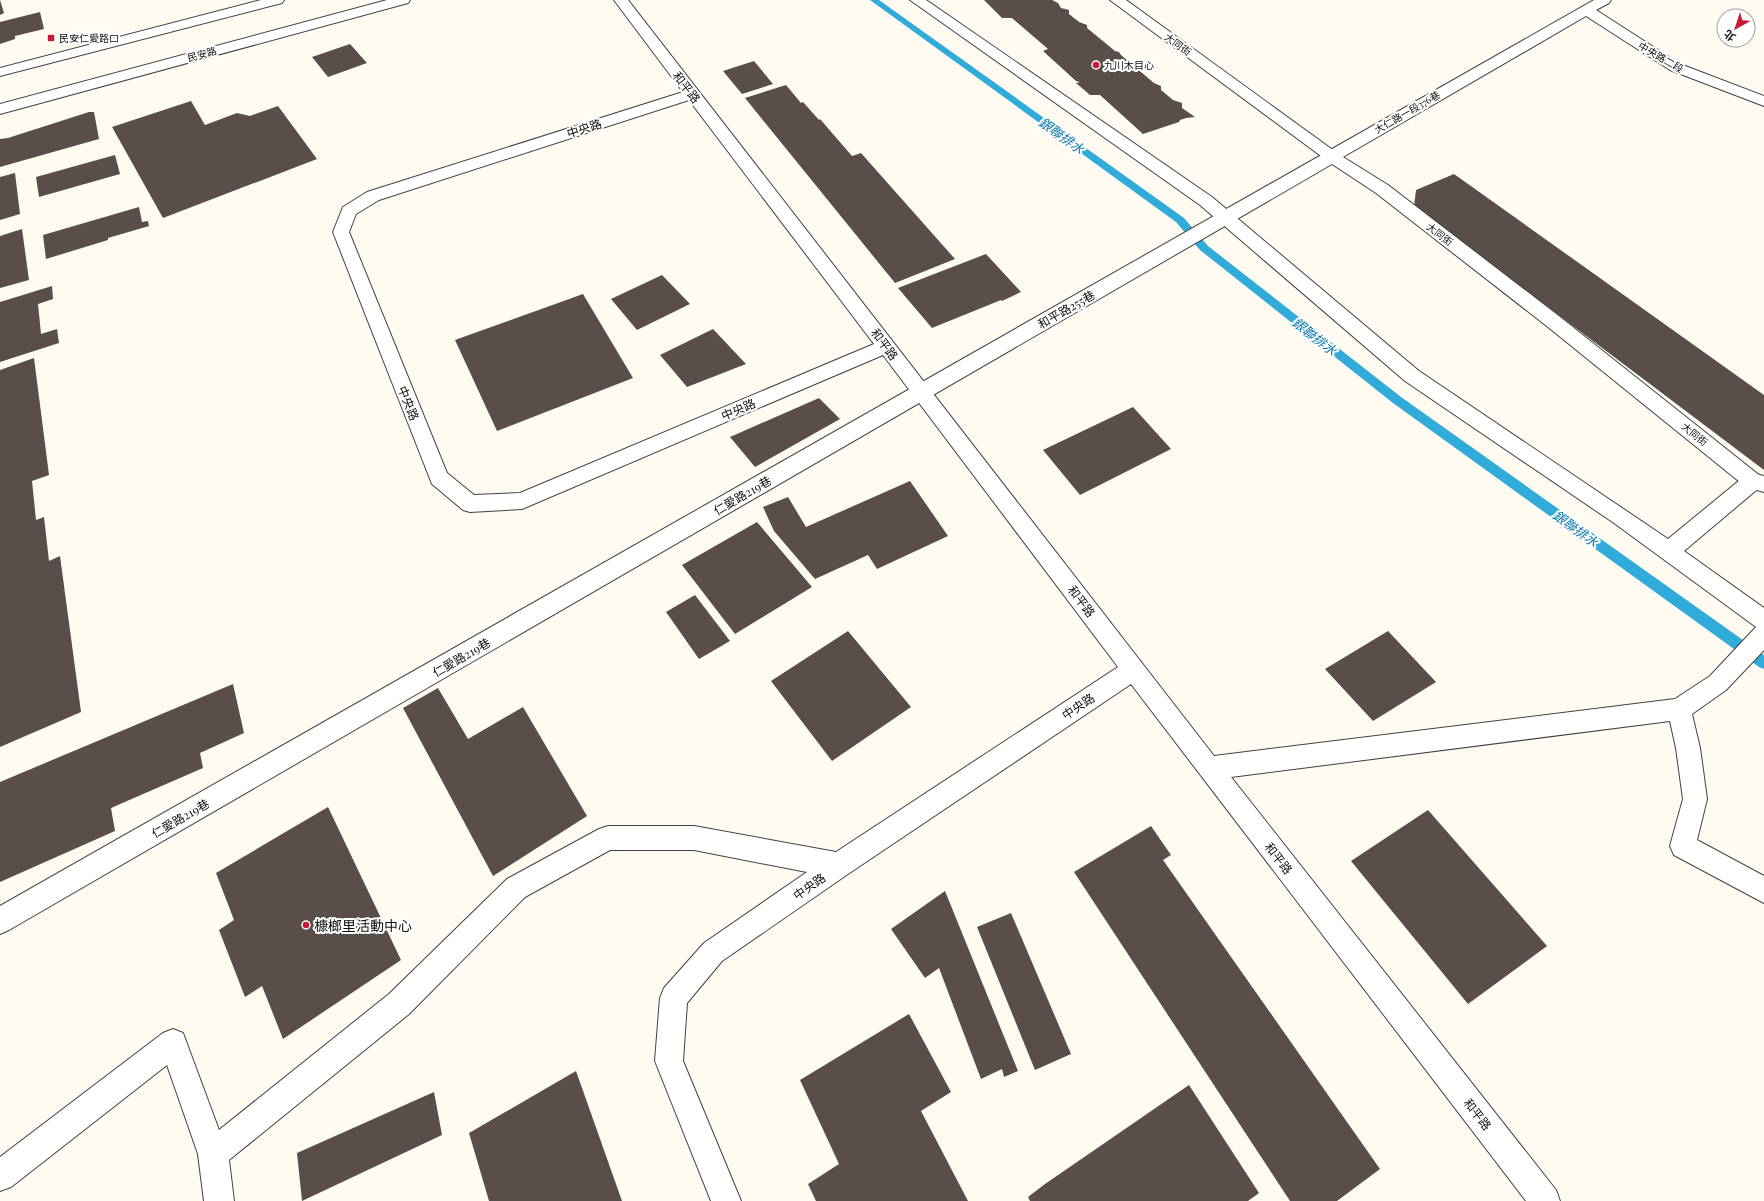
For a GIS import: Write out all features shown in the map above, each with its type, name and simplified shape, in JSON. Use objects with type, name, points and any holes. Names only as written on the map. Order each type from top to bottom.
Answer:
[{"type":"street","points":[[0,72],[277,0]]},
{"type":"street","name":"民安路","points":[[0,109],[403,0]]},
{"type":"street","name":"和平路","points":[[621,0],[1209,768],[1545,1201]]},
{"type":"street","points":[[917,0],[1206,201],[1218,221],[1412,376],[1669,551],[1764,620]]},
{"type":"street","name":"大同街","points":[[1117,0],[1331,156],[1382,190],[1554,322],[1759,483]]},
{"type":"street","name":"大仁路一段376巷","points":[[1218,221],[1604,0]]},
{"type":"street","name":"中央路二段","points":[[1586,10],[1675,67],[1764,102]]},
{"type":"street","name":"中央路","points":[[692,94],[373,196],[349,212],[341,232],[439,478],[470,504],[522,501],[887,346]]},
{"type":"street","name":"和平路255巷","points":[[922,392],[1218,221]]},
{"type":"street","name":"仁愛路219巷","points":[[0,921],[922,392]]},
{"type":"street","points":[[1669,551],[1759,483]]},
{"type":"street","points":[[1209,768],[1679,708],[1718,683],[1764,634]]},
{"type":"street","name":"中央路","points":[[726,1201],[669,1061],[674,998],[713,952],[839,865],[1134,670]]},
{"type":"street","points":[[1679,708],[1688,748],[1695,799],[1683,846],[1764,890]]},
{"type":"street","points":[[213,1154],[399,1004],[516,888],[608,838],[694,838],[839,865]]},
{"type":"street","points":[[0,1176],[173,1043],[213,1154],[219,1201]]},
{"type":"building","points":[[0,0],[4,13],[0,15]]},
{"type":"building","name":"九川木目心","points":[[984,0],[1052,0],[1058,3],[1061,8],[1069,10],[1069,14],[1079,22],[1087,25],[1087,28],[1115,51],[1119,52],[1135,67],[1139,68],[1141,72],[1154,83],[1161,86],[1161,90],[1173,100],[1182,103],[1182,108],[1195,117],[1186,118],[1180,120],[1179,122],[1143,134],[1100,95],[1090,95],[1076,83],[1080,82],[1076,81],[1043,51],[1048,49],[1012,18],[1002,18]]},
{"type":"building","points":[[40,12],[44,29],[15,36],[15,39],[0,44],[0,22]]},
{"type":"building","points":[[350,44],[367,63],[328,77],[312,57]]},
{"type":"building","points":[[754,61],[773,84],[742,94],[723,71]]},
{"type":"building","points":[[786,85],[801,103],[803,102],[819,120],[820,119],[852,156],[861,153],[955,259],[895,283],[745,98]]},
{"type":"building","points":[[191,101],[205,125],[237,113],[250,116],[278,106],[317,159],[163,218],[112,127]]},
{"type":"building","points":[[89,112],[94,112],[99,139],[0,167],[0,139],[8,138]]},
{"type":"building","points":[[115,155],[120,174],[39,197],[36,177]]},
{"type":"building","points":[[15,173],[20,214],[0,220],[0,177]]},
{"type":"building","points":[[1454,174],[1764,395],[1764,470],[1414,206],[1416,190]]},
{"type":"building","points":[[139,207],[142,222],[148,221],[149,226],[46,259],[43,235]]},
{"type":"building","points":[[22,229],[29,280],[0,288],[0,236]]},
{"type":"building","points":[[986,254],[1021,292],[1002,301],[1001,300],[932,328],[898,288]]},
{"type":"building","points":[[662,275],[690,304],[637,330],[611,299]]},
{"type":"building","points":[[52,286],[53,299],[38,304],[41,334],[57,329],[59,343],[0,362],[0,302]]},
{"type":"building","points":[[583,294],[633,378],[497,431],[455,340]]},
{"type":"building","points":[[713,329],[746,364],[687,387],[660,355]]},
{"type":"building","points":[[34,358],[49,475],[32,481],[36,520],[44,517],[49,561],[60,556],[81,712],[0,747],[0,370]]},
{"type":"building","points":[[819,398],[840,419],[755,467],[730,437]]},
{"type":"building","points":[[1133,407],[1171,449],[1080,495],[1043,450]]},
{"type":"building","points":[[910,481],[948,536],[877,569],[868,555],[815,579],[774,531],[763,507],[788,497],[806,527]]},
{"type":"building","points":[[757,522],[812,587],[735,634],[682,565]]},
{"type":"building","points":[[695,595],[730,641],[699,659],[666,612]]},
{"type":"building","points":[[848,631],[911,707],[832,761],[771,681]]},
{"type":"building","points":[[1388,631],[1436,682],[1373,721],[1325,669]]},
{"type":"building","points":[[233,684],[244,733],[200,753],[203,768],[111,808],[115,831],[0,882],[0,782]]},
{"type":"building","points":[[438,688],[468,739],[523,707],[587,816],[493,876],[403,708]]},
{"type":"building","name":"槺榔里活動中心","points":[[328,807],[401,960],[283,1039],[262,986],[245,997],[219,930],[234,920],[216,873]]},
{"type":"building","points":[[1428,810],[1547,946],[1468,1004],[1351,861]]},
{"type":"building","points":[[1151,826],[1171,855],[1163,860],[1380,1169],[1337,1201],[1290,1201],[1074,872]]},
{"type":"building","points":[[945,891],[1018,1071],[1004,1077],[1002,1069],[981,1079],[939,968],[925,978],[891,929]]},
{"type":"building","points":[[1011,913],[1071,1054],[1035,1070],[977,927]]},
{"type":"building","points":[[909,1014],[951,1092],[921,1111],[968,1201],[816,1201],[808,1184],[839,1164],[800,1080]]},
{"type":"building","points":[[576,1071],[622,1201],[489,1201],[469,1133]]},
{"type":"building","points":[[1189,1085],[1259,1193],[1248,1201],[1030,1201],[1028,1197],[1045,1184]]},
{"type":"building","points":[[434,1092],[442,1135],[302,1201],[297,1153]]},
{"type":"waterway","name":"銀聯排水","points":[[874,0],[1180,220],[1204,248],[1397,400],[1764,663]]},
{"type":"place","name":"民安仁愛路口","points":[[51,38]]},
{"type":"place","name":"九川木目心","points":[[1096,65]]},
{"type":"place","name":"槺榔里活動中心","points":[[306,925]]}]
